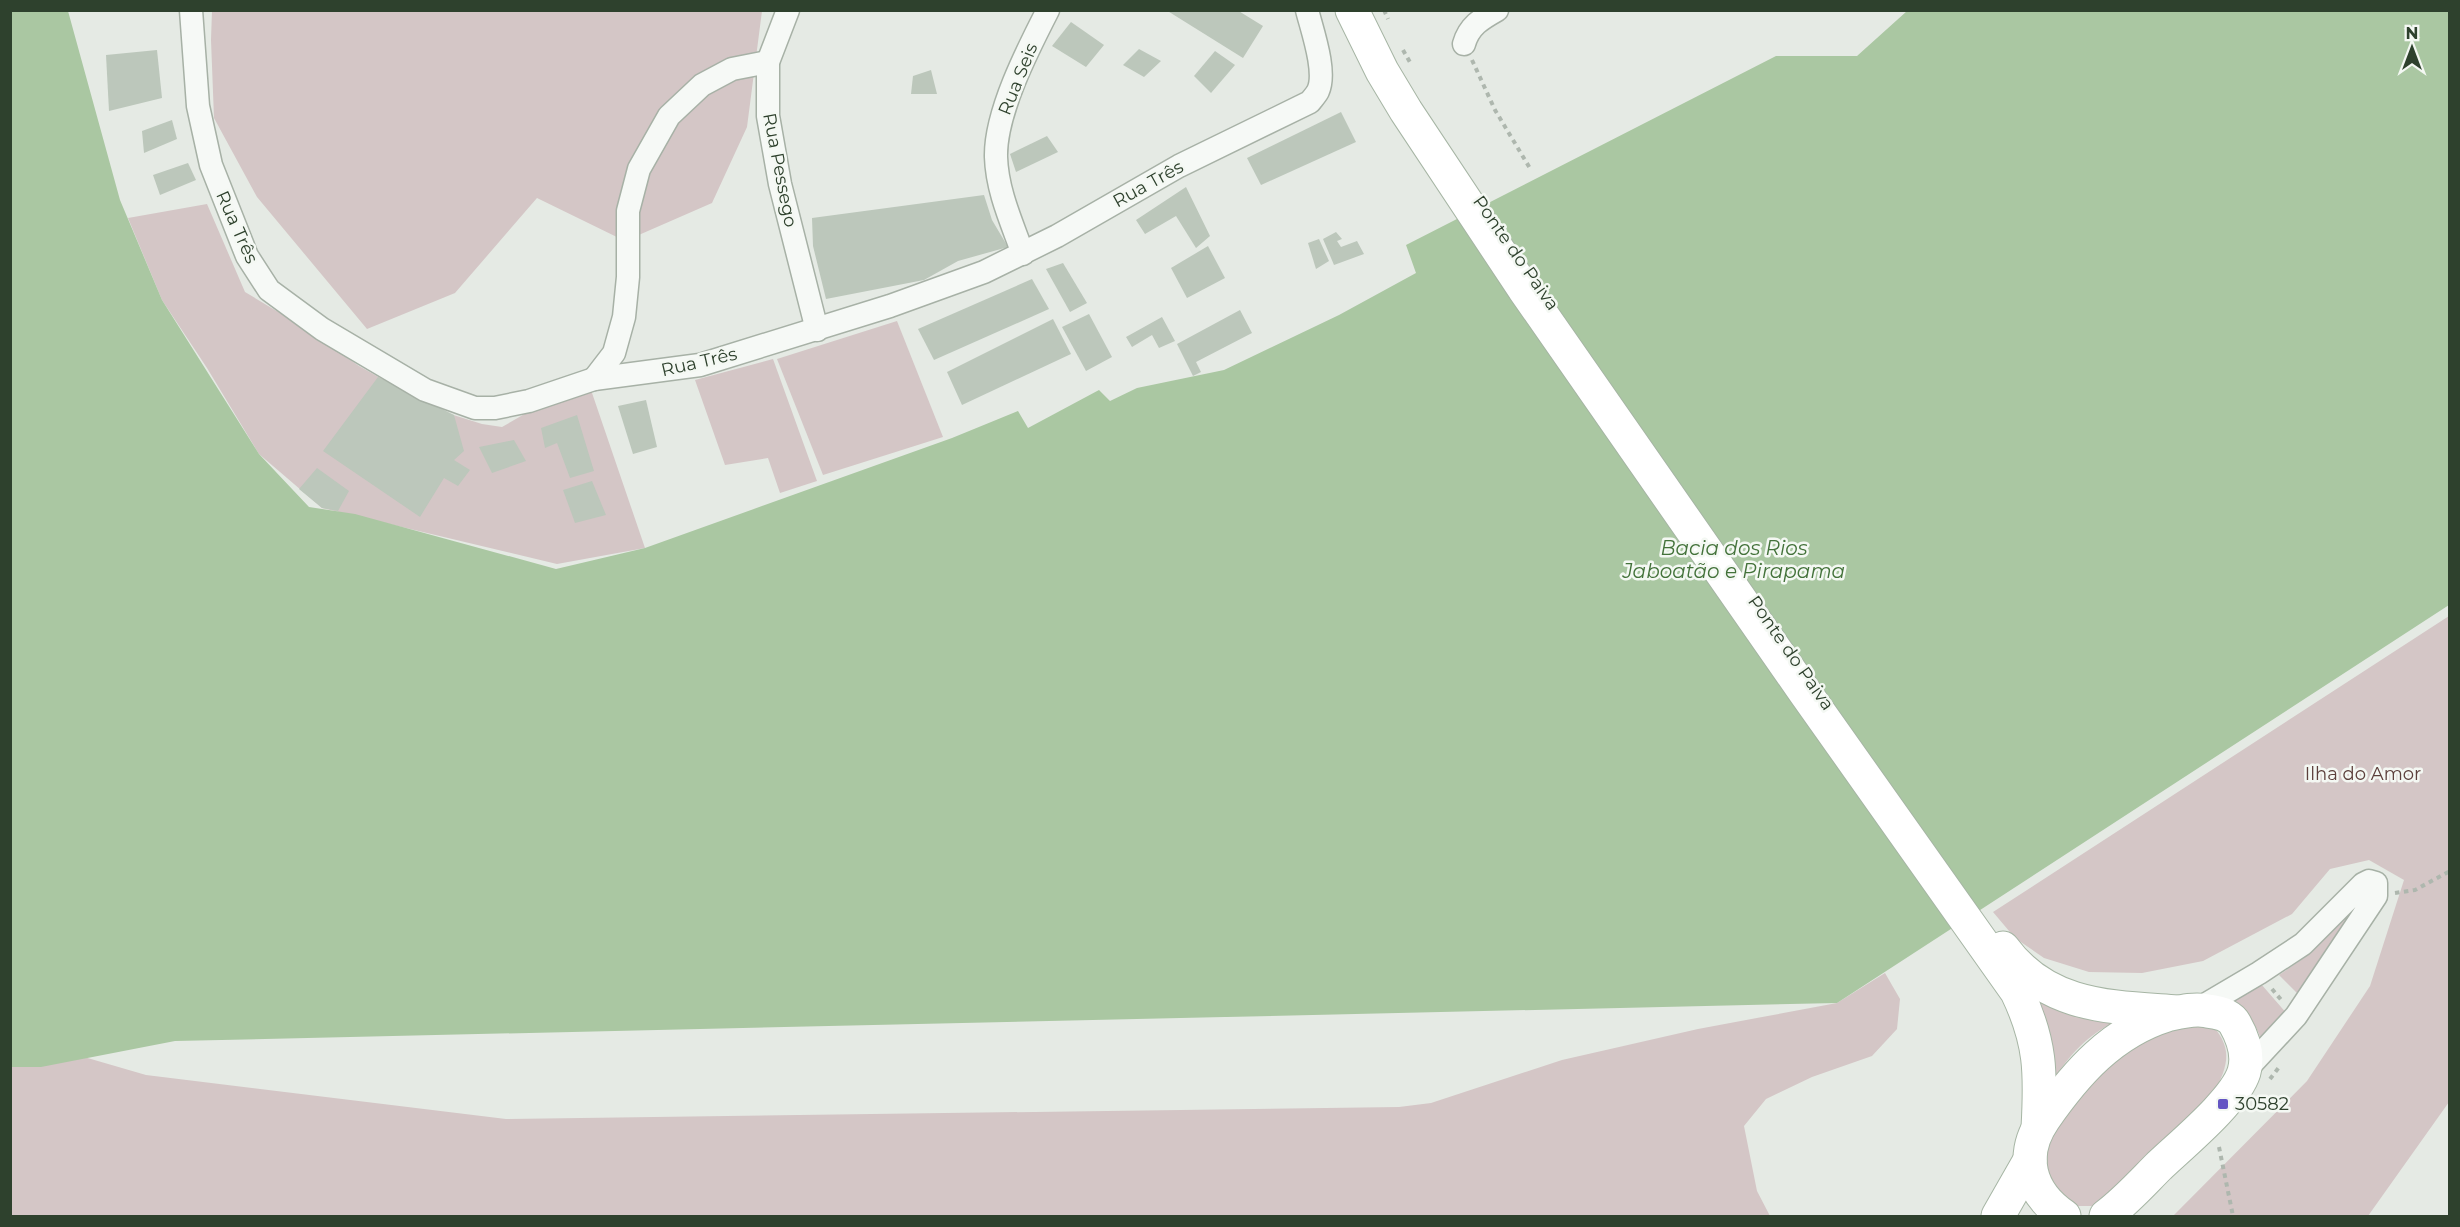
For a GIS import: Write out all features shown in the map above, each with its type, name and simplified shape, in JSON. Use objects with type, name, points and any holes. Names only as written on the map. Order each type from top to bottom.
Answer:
[{"type":"main road","points":[[1352,10],[1382,71],[1455,174]]},
{"type":"main road","points":[[1371,10],[1388,48],[1455,174]]},
{"type":"main road","name":"Ponte do Paiva","points":[[1455,174],[1750,613],[2001,957]]},
{"type":"main road","points":[[2001,957],[2052,990],[2082,1002],[2120,1008],[2217,1012],[2232,1019],[2242,1037],[2246,1054],[2257,1076],[2234,1090],[2213,1114],[2107,1215]]},
{"type":"main road","points":[[1998,1216],[2030,1160],[2038,1128],[2040,1086],[2036,1040],[2030,1020],[2001,957]]},
{"type":"main road","points":[[2038,1128],[2068,1084],[2102,1050],[2148,1021],[2188,1011]]},
{"type":"main road","points":[[2030,1160],[2031,1178],[2039,1195],[2050,1207],[2064,1216]]},
{"type":"street","name":"Rua Três","points":[[191,10],[198,106],[211,165],[247,256],[269,290],[322,329],[425,390],[475,408],[495,408],[529,401],[594,379],[700,365],[817,330],[984,272],[1023,254],[1179,166],[1310,102],[1319,90],[1320,78],[1314,36],[1307,10]]},
{"type":"street","name":"Rua Pessego","points":[[788,10],[768,62],[768,116],[780,184],[817,330]]},
{"type":"street","name":"Rua Seis","points":[[1023,254],[1001,191],[996,156],[1002,114],[1048,10]]},
{"type":"street","points":[[1464,44],[1468,32],[1480,20],[1497,10]]},
{"type":"street","points":[[594,379],[614,353],[624,317],[628,277],[628,211],[639,169],[669,116],[702,85],[732,69],[768,62]]},
{"type":"street","points":[[2188,1011],[2259,973],[2303,944],[2362,884],[2369,881],[2376,883],[2376,896],[2257,1076]]},
{"type":"path","points":[[1464,44],[1495,110],[1531,170]]},
{"type":"path","points":[[2376,896],[2415,890],[2450,871]]},
{"type":"path","points":[[2259,973],[2296,1016]]},
{"type":"path","points":[[2257,1076],[2283,1064]]},
{"type":"path","points":[[2218,1138],[2233,1216]]},
{"type":"green space","points":[[212,11],[762,11],[747,127],[712,203],[625,241],[537,198],[455,293],[367,329],[257,197],[214,118]]},
{"type":"green space","points":[[207,204],[245,292],[300,325],[359,366],[447,413],[482,424],[502,427],[549,400],[591,390],[645,548],[557,564],[322,508],[259,454],[207,368],[162,300],[128,218]]},
{"type":"green space","points":[[897,321],[943,437],[823,475],[777,359]]},
{"type":"green space","points":[[773,359],[817,481],[780,493],[768,458],[725,465],[695,380]]},
{"type":"green space","name":"Ilha do Amor","points":[[2449,616],[2449,1102],[2368,1216],[2173,1216],[2307,1081],[2370,986],[2404,880],[2369,860],[2330,869],[2292,914],[2203,961],[2142,973],[2089,972],[2044,958],[2015,938],[1993,912]]},
{"type":"green space","points":[[2366,891],[2300,996],[2279,975],[2304,958]]},
{"type":"green space","points":[[1885,973],[1900,999],[1897,1029],[1872,1056],[1812,1077],[1766,1099],[1744,1126],[1757,1191],[1770,1216],[11,1216],[11,1058],[60,1050],[146,1075],[506,1119],[1399,1107],[1431,1103],[1562,1060],[1698,1029],[1837,1003]]},
{"type":"green space","points":[[2017,983],[2136,1011],[2108,1025],[2087,1040],[2050,1084]]},
{"type":"green space","points":[[2261,984],[2288,1015],[2263,1048],[2258,1031],[2250,1019],[2224,998]]},
{"type":"green space","points":[[2208,1020],[2222,1039],[2226,1056],[2223,1073],[2213,1094],[2096,1206],[2075,1206],[2042,1176],[2048,1124],[2112,1039]]},
{"type":"water","name":"Bacia dos Rios Jaboatão e Pirapama","points":[[10,11],[68,11],[120,200],[162,300],[259,454],[309,507],[355,514],[556,569],[645,548],[952,438],[1018,411],[1028,428],[1099,390],[1110,401],[1137,388],[1224,370],[1339,315],[1416,273],[1406,245],[1776,56],[1857,56],[1907,11],[2449,11],[2449,605],[1837,1003],[175,1041],[41,1067],[11,1067]]},
{"type":"building","points":[[1166,10],[1237,10],[1263,26],[1243,58]]},
{"type":"building","points":[[1071,22],[1104,45],[1086,67],[1052,46]]},
{"type":"building","points":[[1139,49],[1161,61],[1144,77],[1123,65]]},
{"type":"building","points":[[157,50],[162,98],[109,111],[106,55]]},
{"type":"building","points":[[1215,51],[1235,65],[1211,93],[1194,76]]},
{"type":"building","points":[[931,70],[937,94],[911,94],[913,76]]},
{"type":"building","points":[[1341,112],[1356,142],[1261,185],[1247,158]]},
{"type":"building","points":[[172,120],[177,139],[144,153],[142,131]]},
{"type":"building","points":[[1047,136],[1058,152],[1016,172],[1010,154]]},
{"type":"building","points":[[188,163],[196,180],[160,195],[153,175]]},
{"type":"building","points":[[1186,187],[1210,236],[1196,248],[1176,216],[1145,234],[1136,220]]},
{"type":"building","points":[[984,195],[992,220],[1008,247],[958,261],[924,280],[826,299],[813,246],[812,218]]},
{"type":"building","points":[[1336,232],[1342,239],[1337,241],[1341,247],[1357,241],[1364,254],[1334,265],[1323,239]]},
{"type":"building","points":[[1319,239],[1329,261],[1316,269],[1308,243]]},
{"type":"building","points":[[1208,246],[1225,278],[1187,298],[1171,268]]},
{"type":"building","points":[[1063,263],[1087,303],[1070,312],[1046,269]]},
{"type":"building","points":[[1032,279],[1049,309],[934,360],[918,329]]},
{"type":"building","points":[[1240,310],[1252,333],[1196,362],[1201,372],[1193,376],[1177,344]]},
{"type":"building","points":[[1089,314],[1112,357],[1086,371],[1062,327]]},
{"type":"building","points":[[1162,317],[1175,341],[1159,348],[1152,335],[1132,347],[1126,337]]},
{"type":"building","points":[[1053,319],[1071,354],[962,405],[947,372]]},
{"type":"building","points":[[378,377],[454,415],[464,451],[454,460],[470,470],[458,486],[444,478],[420,517],[323,451]]},
{"type":"building","points":[[646,400],[657,447],[633,454],[618,406]]},
{"type":"building","points":[[577,415],[594,471],[570,478],[557,443],[545,448],[541,428]]},
{"type":"building","points":[[514,440],[526,461],[492,473],[479,447]]},
{"type":"building","points":[[317,468],[349,491],[338,511],[322,508],[299,489]]},
{"type":"building","points":[[592,481],[606,515],[575,523],[563,490]]},
{"type":"place","name":"30582","points":[[2223,1104]]}]
